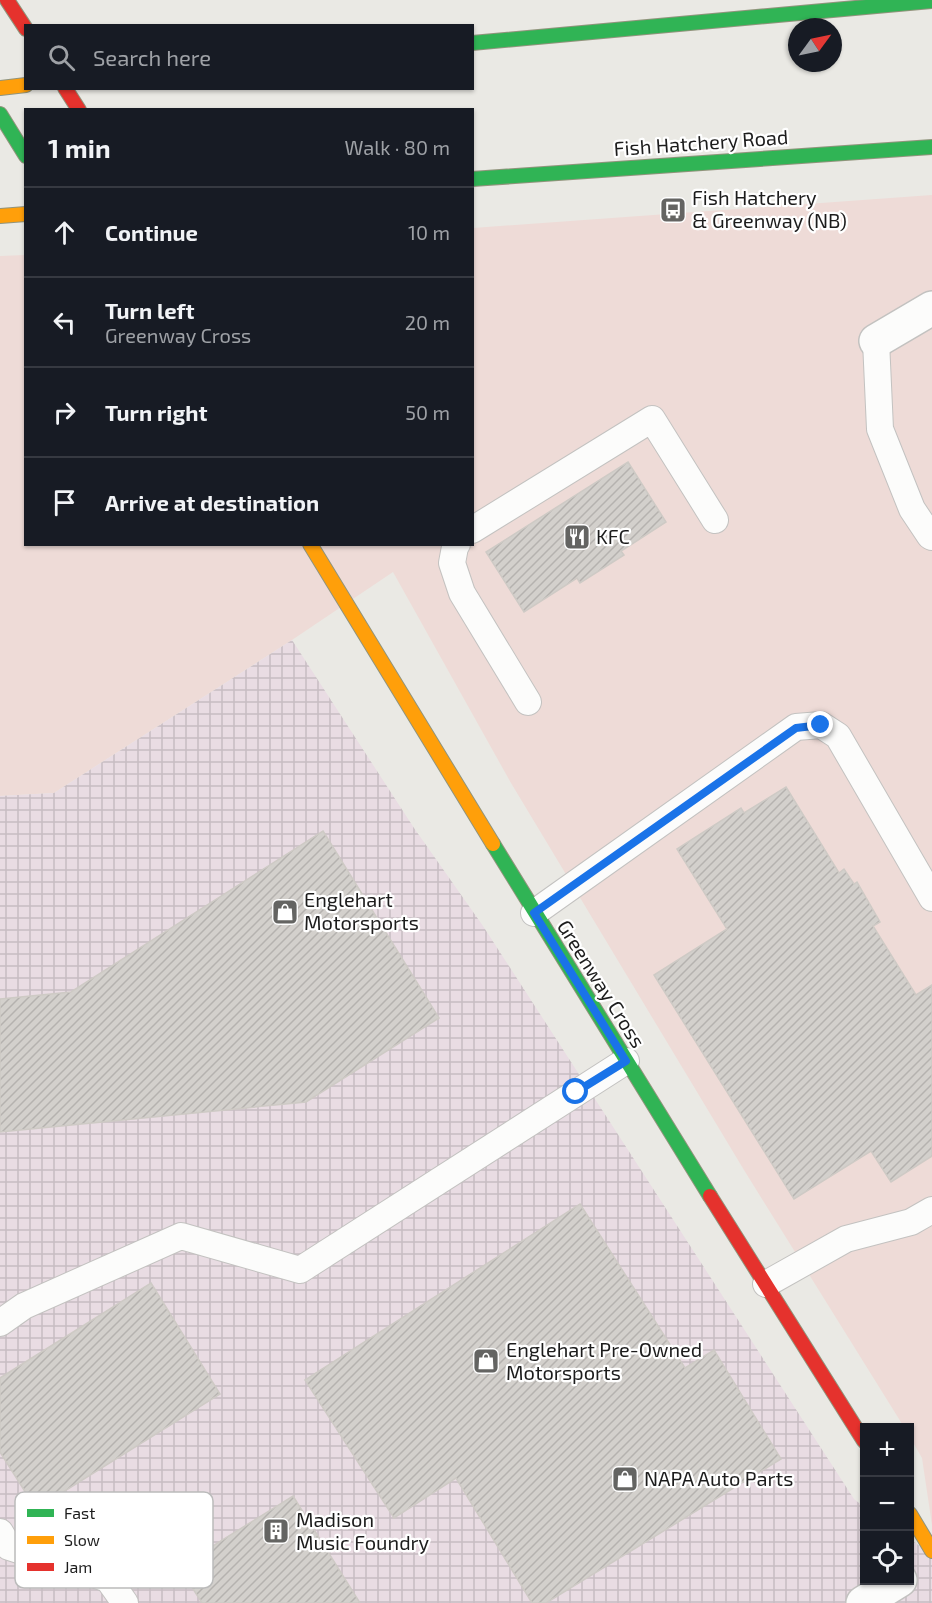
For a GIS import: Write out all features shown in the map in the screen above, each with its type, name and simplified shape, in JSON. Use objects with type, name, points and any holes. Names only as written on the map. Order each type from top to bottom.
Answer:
[{"type":"street","points":[[7,0],[24,26]]},
{"type":"street","points":[[474,43],[932,1]]},
{"type":"street","points":[[0,88],[24,85]]},
{"type":"street","points":[[66,90],[78,108]]},
{"type":"street","points":[[0,114],[24,153]]},
{"type":"street","name":"Fish Hatchery Road","points":[[474,179],[932,147]]},
{"type":"street","points":[[490,191],[548,173]]},
{"type":"street","points":[[0,216],[24,214]]},
{"type":"street","points":[[876,341],[932,308]]},
{"type":"street","name":"Greenway Cross","points":[[311,546],[534,913],[860,1435]]},
{"type":"street","points":[[914,1522],[932,1551]]},
{"type":"street","points":[[914,1572],[932,1561]]},
{"type":"street","points":[[862,1603],[893,1585]]},
{"type":"lane","points":[[876,341],[880,429],[912,509],[932,537]]},
{"type":"lane","points":[[474,529],[652,418],[715,520]]},
{"type":"lane","points":[[456,546],[452,563],[462,593],[528,702]]},
{"type":"lane","points":[[534,913],[796,728],[821,725],[838,736],[932,898]]},
{"type":"lane","points":[[0,1323],[24,1306],[181,1236],[300,1270],[626,1061]]},
{"type":"lane","points":[[766,1284],[846,1239],[911,1222],[932,1210]]},
{"type":"lane","points":[[0,1532],[9,1547],[15,1549]]},
{"type":"lane","points":[[114,1588],[125,1603]]},
{"type":"shaded area","points":[[932,195],[932,1525],[922,1458],[914,1444],[914,1423],[902,1423],[744,1170],[511,783],[393,572],[292,640],[54,793],[0,796],[0,256],[24,255],[24,546],[474,546],[474,228]]},
{"type":"shaded area","points":[[292,640],[414,828],[483,926],[854,1499],[860,1504],[860,1585],[914,1585],[914,1542],[932,1555],[932,1603],[0,1603],[0,796],[54,793]]},
{"type":"building","name":"KFC","points":[[628,462],[666,522],[621,551],[624,555],[580,583],[577,578],[524,612],[486,552]]},
{"type":"building","points":[[786,787],[839,873],[844,869],[854,884],[857,882],[880,922],[873,926],[916,995],[932,985],[932,1156],[891,1182],[871,1151],[794,1199],[654,975],[727,929],[677,849],[741,808],[744,813]]},
{"type":"building","name":"Englehart Motorsports","points":[[323,831],[439,1018],[306,1102],[0,1132],[0,999],[71,992]]},
{"type":"building","points":[[580,1204],[685,1368],[714,1350],[781,1459],[546,1603],[532,1603],[456,1478],[394,1518],[305,1380]]},
{"type":"building","points":[[151,1283],[220,1394],[63,1492],[25,1492],[0,1452],[0,1378]]},
{"type":"building","name":"Madison Music Foundry","points":[[293,1496],[360,1603],[202,1603],[192,1588],[213,1588],[213,1546]]},
{"type":"traffic: fast","points":[[474,43],[932,1]]},
{"type":"traffic: fast","points":[[0,114],[24,153]]},
{"type":"traffic: fast","points":[[474,179],[932,147]]},
{"type":"traffic: fast","points":[[493,844],[710,1196]]},
{"type":"traffic: slow","points":[[0,88],[24,85]]},
{"type":"traffic: slow","points":[[0,216],[24,214]]},
{"type":"traffic: slow","points":[[311,546],[493,844]]},
{"type":"traffic: slow","points":[[914,1521],[932,1551]]},
{"type":"traffic: jam","points":[[7,0],[24,26]]},
{"type":"traffic: jam","points":[[66,90],[78,108]]},
{"type":"traffic: jam","points":[[710,1196],[860,1435]]},
{"type":"place","name":"Fish Hatchery & Greenway (NB)","points":[[673,210]]},
{"type":"place","name":"KFC","points":[[577,537]]},
{"type":"place","name":"Englehart Motorsports","points":[[285,912]]},
{"type":"place","name":"Englehart Pre-Owned Motorsports","points":[[486,1361]]},
{"type":"place","name":"NAPA Auto Parts","points":[[625,1479]]},
{"type":"place","name":"Madison Music Foundry","points":[[276,1531]]},
{"type":"route","points":[[576,1092],[626,1061],[534,913],[796,728],[821,725]]}]
